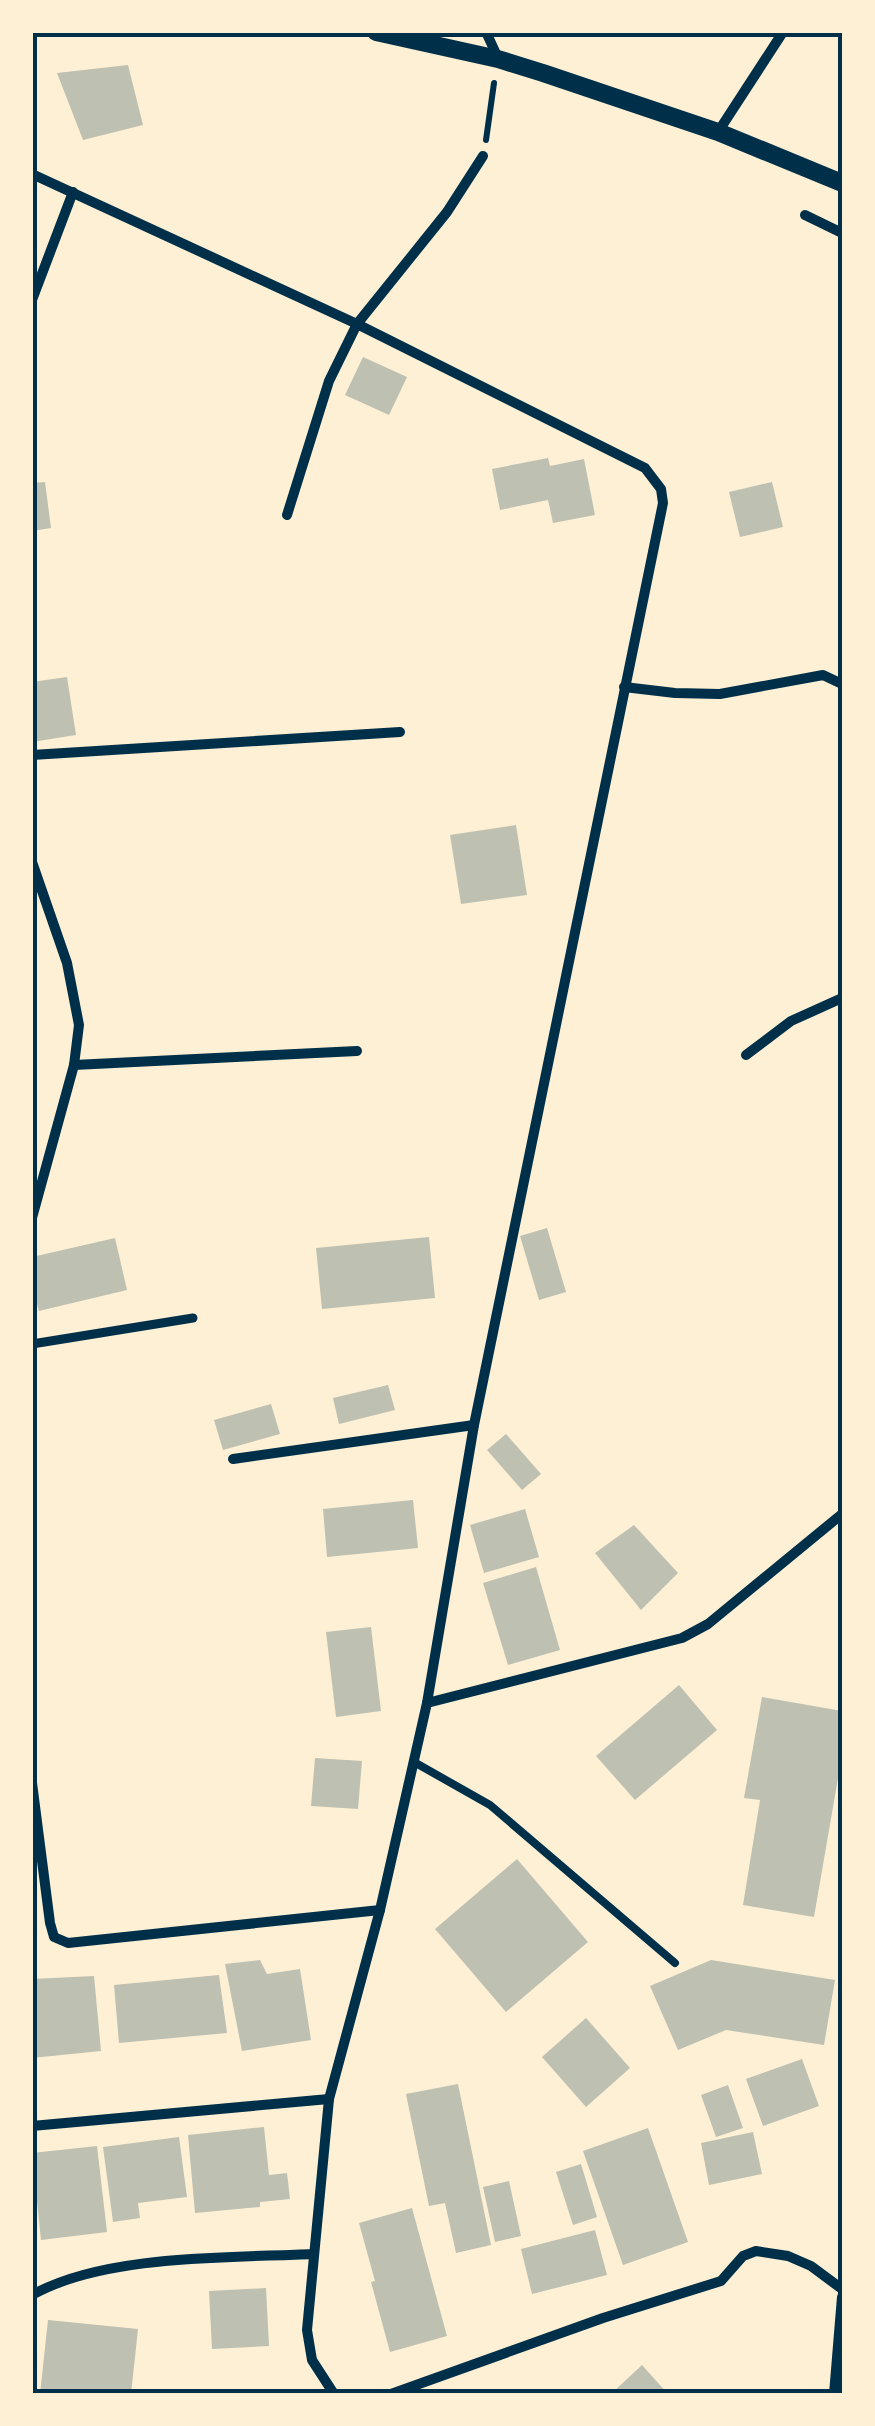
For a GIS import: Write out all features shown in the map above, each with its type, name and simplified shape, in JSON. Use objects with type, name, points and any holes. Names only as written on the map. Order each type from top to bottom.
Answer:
[{"type":"street","points":[[376,32],[498,59],[718,132],[842,182]]},
{"type":"street","points":[[486,32],[498,59]]},
{"type":"street","points":[[718,132],[783,32]]},
{"type":"street","points":[[288,514],[329,381],[357,324],[447,212],[483,156]]},
{"type":"street","points":[[32,174],[357,324],[645,468],[654,478],[663,503],[474,1425],[428,1703],[380,1910],[329,2099],[307,2314],[308,2347],[334,2394]]},
{"type":"street","points":[[32,300],[73,192]]},
{"type":"street","points":[[805,215],[842,233]]},
{"type":"street","points":[[624,687],[720,694],[823,675],[842,684]]},
{"type":"street","points":[[32,755],[400,732]]},
{"type":"street","points":[[32,862],[76,1000],[79,1025],[74,1065],[32,1218]]},
{"type":"street","points":[[746,1055],[791,1020],[842,998]]},
{"type":"street","points":[[74,1065],[357,1051]]},
{"type":"street","points":[[32,1344],[193,1318]]},
{"type":"street","points":[[232,1459],[474,1425]]},
{"type":"street","points":[[428,1703],[682,1638],[708,1624],[842,1514]]},
{"type":"street","points":[[32,1783],[50,1923],[54,1937],[68,1944],[380,1910]]},
{"type":"street","points":[[32,2126],[329,2099]]},
{"type":"street","points":[[391,2394],[721,2280],[743,2256],[756,2250],[788,2256],[811,2266],[842,2289]]},
{"type":"street","points":[[32,2294],[92,2272],[313,2254]]},
{"type":"street","points":[[834,2394],[842,2297]]},
{"type":"lane","points":[[414,1762],[490,1806],[675,1962]]},
{"type":"path","points":[[483,156],[498,59]]},
{"type":"building","points":[[128,65],[143,125],[83,140],[57,73]]},
{"type":"building","points":[[363,357],[407,377],[389,415],[345,395]]},
{"type":"building","points":[[548,458],[550,466],[584,459],[595,515],[553,523],[548,500],[500,510],[492,469]]},
{"type":"building","points":[[45,482],[51,528],[32,531],[32,483]]},
{"type":"building","points":[[772,482],[783,527],[740,537],[729,492]]},
{"type":"building","points":[[67,677],[76,735],[32,742],[32,682]]},
{"type":"building","points":[[516,825],[527,895],[461,904],[450,835]]},
{"type":"building","points":[[547,1228],[566,1292],[539,1300],[520,1236]]},
{"type":"building","points":[[429,1237],[435,1298],[322,1309],[316,1248]]},
{"type":"building","points":[[115,1238],[127,1290],[39,1311],[32,1285],[32,1257]]},
{"type":"building","points":[[388,1385],[395,1410],[339,1424],[333,1398]]},
{"type":"building","points":[[271,1404],[280,1434],[223,1450],[214,1420]]},
{"type":"building","points":[[506,1434],[541,1474],[522,1490],[487,1450]]},
{"type":"building","points":[[413,1500],[418,1548],[327,1557],[323,1509]]},
{"type":"building","points":[[525,1509],[539,1557],[484,1573],[470,1525]]},
{"type":"building","points":[[634,1525],[678,1573],[641,1610],[595,1553]]},
{"type":"building","points":[[536,1567],[560,1650],[508,1665],[483,1583]]},
{"type":"building","points":[[371,1627],[381,1711],[336,1717],[326,1632]]},
{"type":"building","points":[[679,1685],[717,1730],[635,1800],[596,1756]]},
{"type":"building","points":[[762,1697],[842,1711],[842,1755],[814,1917],[743,1905],[760,1800],[744,1798]]},
{"type":"building","points":[[315,1758],[362,1761],[358,1809],[311,1806]]},
{"type":"building","points":[[517,1859],[588,1942],[506,2012],[435,1929]]},
{"type":"building","points":[[260,1960],[267,1974],[300,1969],[311,2040],[242,2051],[225,1964]]},
{"type":"building","points":[[711,1960],[835,1980],[824,2045],[726,2030],[678,2050],[650,1986]]},
{"type":"building","points":[[219,1975],[227,2033],[119,2043],[114,1985]]},
{"type":"building","points":[[94,1976],[101,2051],[32,2058],[32,1979]]},
{"type":"building","points":[[586,2018],[630,2068],[586,2107],[542,2057]]},
{"type":"building","points":[[802,2059],[819,2106],[763,2126],[746,2079]]},
{"type":"building","points":[[458,2084],[491,2245],[456,2253],[445,2203],[429,2206],[406,2094]]},
{"type":"building","points":[[728,2085],[743,2128],[716,2137],[701,2095]]},
{"type":"building","points":[[264,2127],[269,2175],[287,2173],[290,2199],[260,2202],[260,2207],[195,2213],[188,2135]]},
{"type":"building","points":[[648,2128],[688,2242],[623,2265],[583,2151]]},
{"type":"building","points":[[753,2132],[762,2174],[709,2185],[701,2143]]},
{"type":"building","points":[[179,2137],[187,2197],[138,2203],[140,2218],[113,2222],[103,2147]]},
{"type":"building","points":[[97,2146],[107,2232],[41,2240],[32,2153]]},
{"type":"building","points":[[581,2164],[597,2217],[573,2225],[556,2172]]},
{"type":"building","points":[[509,2181],[521,2236],[495,2242],[483,2187]]},
{"type":"building","points":[[412,2208],[447,2336],[390,2352],[359,2223]]},
{"type":"building","points":[[595,2230],[607,2275],[532,2294],[521,2249]]},
{"type":"building","points":[[266,2288],[269,2346],[212,2349],[209,2291]]},
{"type":"building","points":[[48,2320],[138,2329],[131,2394],[40,2394]]},
{"type":"building","points":[[642,2365],[668,2394],[611,2394]]}]
